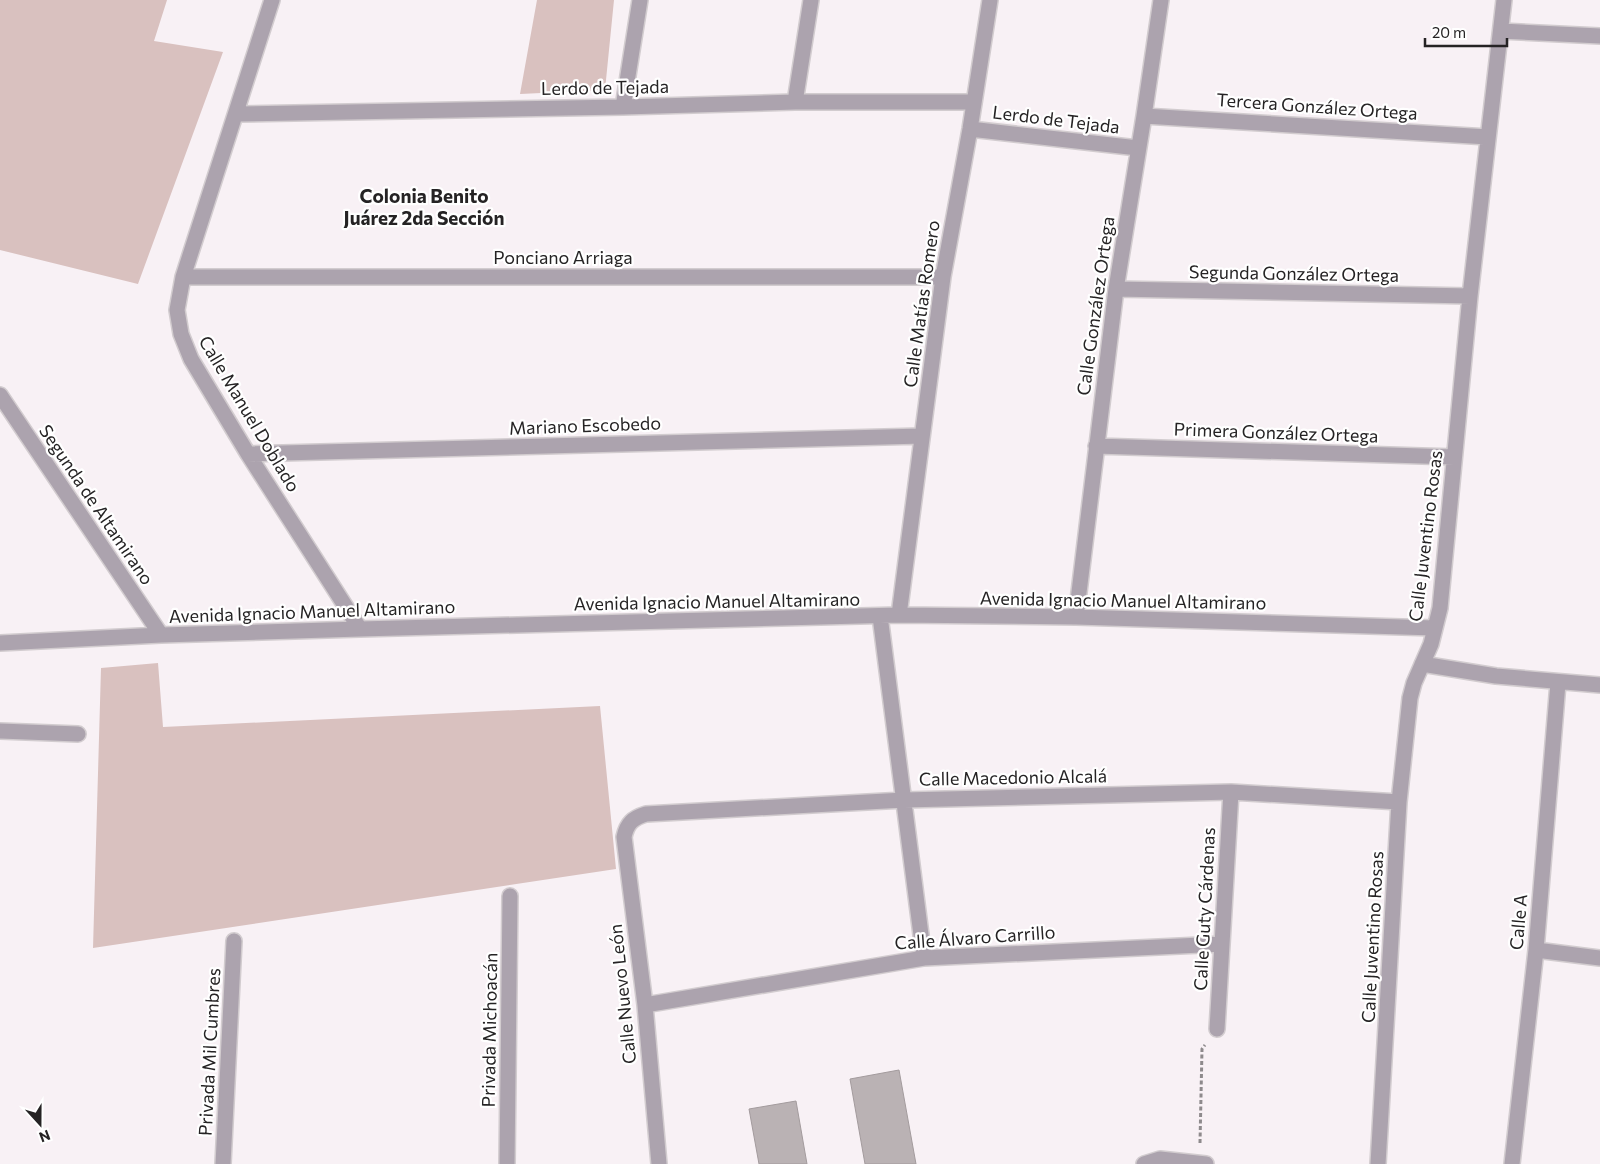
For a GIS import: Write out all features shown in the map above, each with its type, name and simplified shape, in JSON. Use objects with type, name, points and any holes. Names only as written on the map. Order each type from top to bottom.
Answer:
[{"type":"street","name":"Calle Manuel Doblado","points":[[272,0],[237,114],[183,277],[177,310],[181,334],[191,359],[248,454],[360,629]]},
{"type":"street","points":[[623,107],[640,0]]},
{"type":"street","points":[[796,102],[811,0]]},
{"type":"street","name":"Calle Matías Romero","points":[[899,616],[943,277],[970,128],[990,0]]},
{"type":"street","name":"Calle González Ortega","points":[[1076,618],[1116,289],[1161,0]]},
{"type":"street","name":"Calle Juventino Rosas","points":[[1378,1164],[1399,802],[1410,698],[1414,683],[1431,644],[1440,608],[1470,296],[1504,0]]},
{"type":"street","points":[[1501,31],[1600,36]]},
{"type":"street","name":"Lerdo de Tejada","points":[[237,114],[796,102],[973,102]]},
{"type":"street","name":"Tercera González Ortega","points":[[1144,116],[1488,137]]},
{"type":"street","name":"Lerdo de Tejada","points":[[970,128],[1138,148]]},
{"type":"street","name":"Ponciano Arriaga","points":[[183,277],[943,277]]},
{"type":"street","name":"Segunda González Ortega","points":[[1116,289],[1470,296]]},
{"type":"street","name":"Segunda de Altamirano","points":[[0,395],[161,635]]},
{"type":"street","name":"Mariano Escobedo","points":[[248,454],[922,436]]},
{"type":"street","name":"Primera González Ortega","points":[[1096,446],[1454,457]]},
{"type":"street","points":[[880,616],[924,958]]},
{"type":"street","name":"Avenida Ignacio Manuel Altamirano","points":[[0,643],[161,635],[880,616],[1076,618],[1435,628]]},
{"type":"street","points":[[1422,664],[1496,676],[1600,686]]},
{"type":"street","name":"Calle A","points":[[1512,1164],[1536,950],[1558,682]]},
{"type":"street","points":[[0,731],[78,734]]},
{"type":"street","name":"Calle Macedonio Alcalá","points":[[630,822],[646,814],[904,800],[1231,792],[1399,802]]},
{"type":"street","name":"Calle Guty Cárdenas","points":[[1217,1029],[1231,792]]},
{"type":"street","name":"Calle Nuevo León","points":[[630,822],[624,837],[645,1005],[659,1164]]},
{"type":"street","name":"Privada Michoacán","points":[[507,1164],[510,896]]},
{"type":"street","name":"Privada Mil Cumbres","points":[[223,1164],[234,941]]},
{"type":"street","name":"Calle Álvaro Carrillo","points":[[645,1005],[924,958],[1222,944]]},
{"type":"street","points":[[1536,950],[1600,958]]},
{"type":"street","points":[[1145,1163],[1160,1159],[1203,1164]]},
{"type":"path","points":[[1203,1164],[1202,1049],[1217,1029]]},
{"type":"shaded area","points":[[0,0],[167,0],[154,41],[223,52],[138,284],[0,250]]},
{"type":"shaded area","points":[[537,0],[614,0],[605,90],[520,94]]},
{"type":"shaded area","points":[[158,663],[163,727],[600,706],[616,869],[93,948],[101,668]]},
{"type":"building","points":[[899,1070],[916,1164],[865,1164],[850,1079]]},
{"type":"building","points":[[796,1101],[807,1164],[759,1164],[749,1109]]},
{"type":"district","name":"Colonia Benito Juárez 2da Sección","points":[[424,207]]}]
